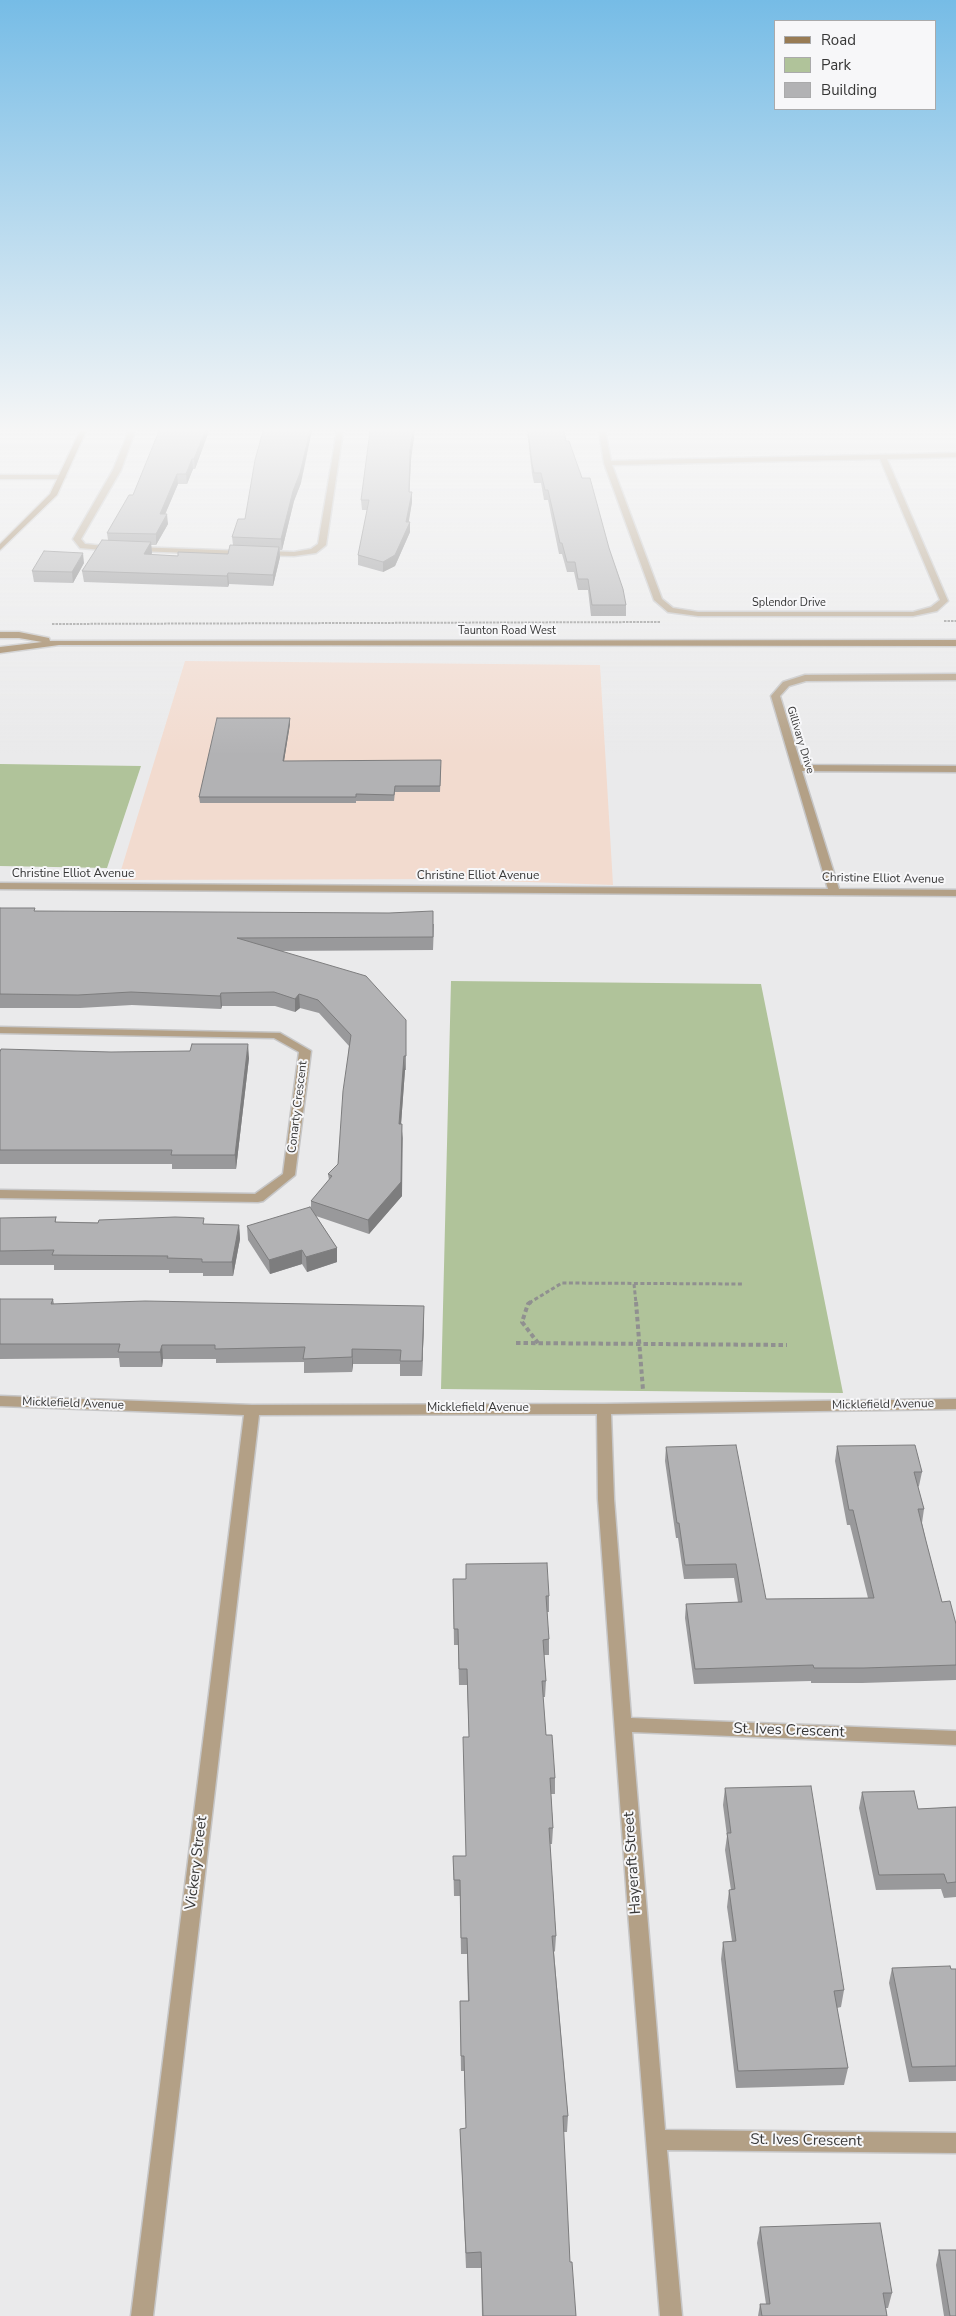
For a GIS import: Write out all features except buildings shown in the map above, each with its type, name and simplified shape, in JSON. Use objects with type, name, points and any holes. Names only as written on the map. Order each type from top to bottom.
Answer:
[{"type":"main road","points":[[0,548],[9,539]]},
{"type":"main road","name":"Taunton Road West","points":[[0,635],[19,635],[59,642]]},
{"type":"main road","name":"Taunton Road West","points":[[0,650],[59,642],[956,643]]},
{"type":"street","points":[[77,539],[84,546],[120,549]]},
{"type":"street","points":[[130,549],[294,554],[313,551],[322,545],[323,539]]},
{"type":"street","name":"Splendor Drive","points":[[636,539],[658,600],[671,610],[698,614],[913,614],[934,609],[944,601],[918,539]]},
{"type":"street","name":"Gillivary Drive","points":[[834,891],[775,696],[786,684],[805,678],[956,677]]},
{"type":"street","points":[[797,768],[956,768]]},
{"type":"street","name":"Christine Elliot Avenue","points":[[0,886],[956,892]]},
{"type":"street","name":"Conarty Crescent","points":[[0,1030],[276,1035],[305,1051],[289,1175],[258,1198],[0,1194]]},
{"type":"street","name":"Micklefield Avenue","points":[[0,1401],[252,1410],[604,1409],[956,1404]]},
{"type":"street","name":"Hayeraft Street","points":[[604,1409],[606,1499],[671,2316]]},
{"type":"street","name":"Vickery Street","points":[[142,2316],[252,1410]]},
{"type":"street","name":"St. Ives Crescent","points":[[623,1725],[956,1738]]},
{"type":"street","name":"St. Ives Crescent","points":[[656,2140],[956,2142]]},
{"type":"path","points":[[936,621],[956,621]]},
{"type":"path","points":[[50,624],[667,622]]},
{"type":"path","points":[[539,1344],[522,1322],[528,1304],[562,1283],[744,1284]]},
{"type":"path","points":[[634,1284],[645,1408]]},
{"type":"path","points":[[516,1343],[787,1345]]},
{"type":"shaded area","points":[[185,661],[600,665],[613,885],[443,879],[118,880]]},
{"type":"green space","points":[[0,764],[141,766],[107,868],[0,866]]},
{"type":"green space","points":[[451,981],[761,984],[843,1393],[441,1389]]}]
